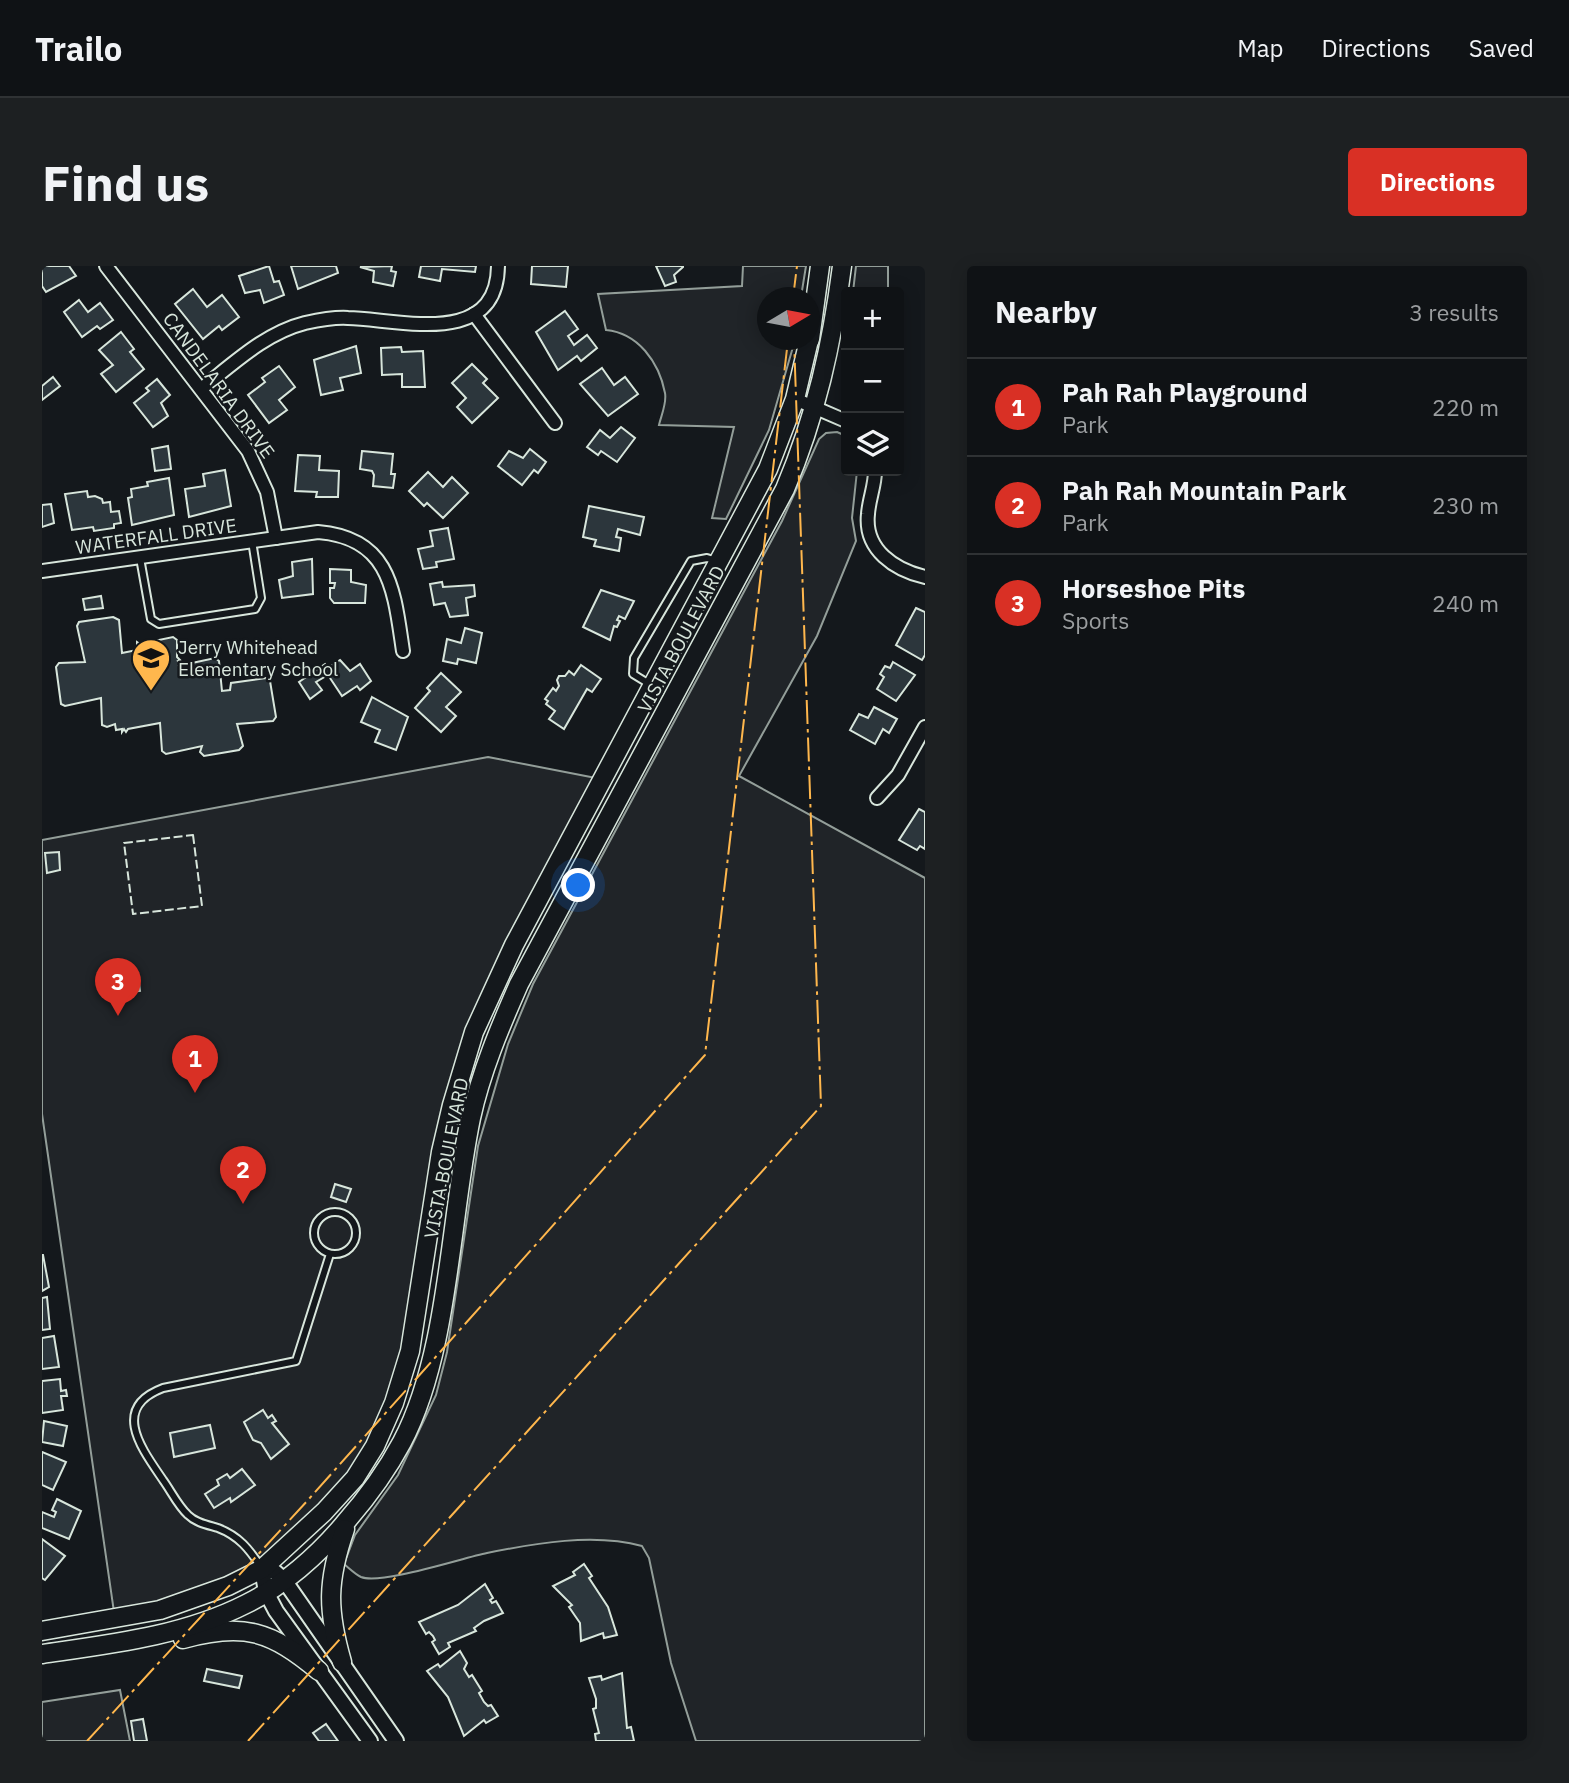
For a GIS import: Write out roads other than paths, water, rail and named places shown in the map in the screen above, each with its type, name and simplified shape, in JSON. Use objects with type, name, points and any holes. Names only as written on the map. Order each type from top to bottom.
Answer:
[{"type":"main road","name":"VISTA BOULEVARD","points":[[817,287],[820,266]]},
{"type":"main road","name":"VISTA BOULEVARD","points":[[42,1654],[174,1631],[247,1604],[284,1580],[348,1520],[383,1474],[402,1441],[419,1400],[443,1292],[471,1117],[500,1026],[519,984],[785,489],[816,406],[830,350],[842,266]]},
{"type":"main road","name":"VISTA BOULEVARD","points":[[42,1631],[160,1611],[200,1598],[262,1569],[324,1512],[355,1478],[375,1446],[394,1403],[410,1351],[452,1105],[474,1032],[514,945],[768,468],[795,399],[806,350]]},
{"type":"main road","points":[[342,1662],[333,1631],[329,1589],[348,1520]]},
{"type":"main road","points":[[96,1646],[180,1640],[214,1631],[243,1630],[275,1639],[319,1671]]},
{"type":"street","name":"CANDELARIA DRIVE","points":[[106,266],[248,451],[260,471],[267,492],[275,538]]},
{"type":"street","points":[[201,388],[262,342],[303,323],[347,318],[434,325],[461,321],[474,314],[494,287],[498,266]]},
{"type":"street","points":[[474,314],[555,423]]},
{"type":"street","points":[[795,399],[841,418]]},
{"type":"street","points":[[874,476],[868,515],[870,535],[890,563],[906,573],[925,578]]},
{"type":"street","name":"WATERFALL DRIVE","points":[[42,571],[318,532],[334,533],[348,537],[374,555],[391,583],[403,651]]},
{"type":"street","points":[[877,798],[898,775],[925,727]]},
{"type":"street","points":[[370,1741],[266,1592],[262,1569],[275,1572],[284,1580],[396,1741]]},
{"type":"lane","points":[[140,558],[151,619],[159,624],[255,609],[261,598],[252,541]]},
{"type":"lane","points":[[653,685],[633,674],[634,658],[691,561],[707,558],[719,562]]},
{"type":"lane","points":[[340,1212],[351,1219],[356,1238],[349,1250],[330,1254],[318,1245],[314,1231],[320,1218],[326,1214],[340,1212]]},
{"type":"lane","points":[[262,1569],[247,1546],[237,1538],[194,1520],[183,1509],[140,1445],[134,1428],[135,1414],[146,1397],[163,1388],[296,1361],[330,1254]]},
{"type":"place","name":"Jerry Whitehead Elementary School","points":[[151,692]]},
{"type":"place","name":"Horseshoe Pits","points":[[118,1016]]},
{"type":"place","name":"Pah Rah Playground","points":[[195,1093]]},
{"type":"place","name":"Pah Rah Mountain Park","points":[[243,1204]]}]
